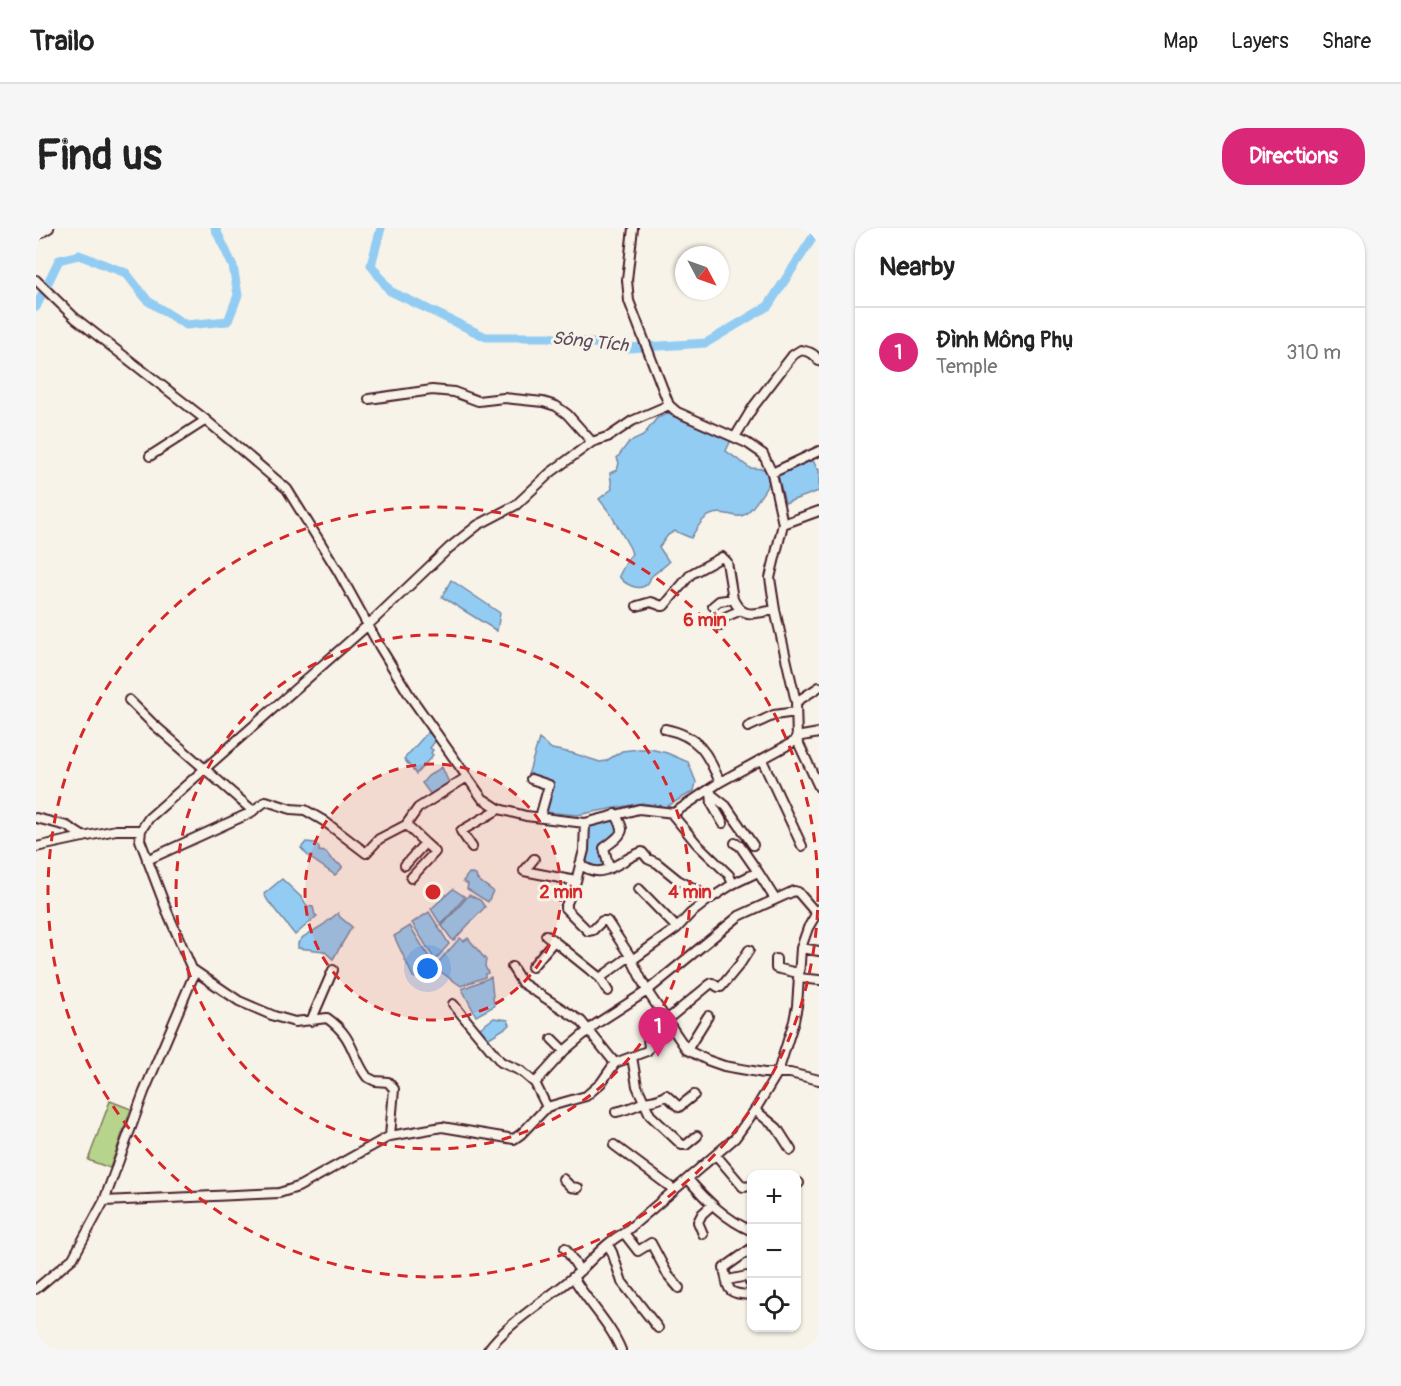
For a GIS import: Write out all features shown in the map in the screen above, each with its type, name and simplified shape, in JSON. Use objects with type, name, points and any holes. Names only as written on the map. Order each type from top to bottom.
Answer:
[{"type":"street","points":[[36,236],[49,228]]},
{"type":"street","points":[[633,228],[627,280],[629,301],[669,405],[677,412],[747,442],[763,454],[772,473],[783,524],[770,578],[796,702],[797,738],[816,772],[819,787]]},
{"type":"street","points":[[37,280],[75,318],[206,420],[287,489],[338,571],[410,696],[487,803],[499,809],[526,816],[585,823],[639,809],[677,812],[711,792],[720,782],[797,738],[819,733]]},
{"type":"street","points":[[735,437],[753,406],[793,355],[801,350],[814,354],[819,361]]},
{"type":"street","points":[[369,399],[432,390],[454,392],[478,401],[504,398],[543,402],[556,406],[567,414],[592,441]]},
{"type":"street","points":[[36,1289],[73,1258],[104,1200],[144,1092],[192,984],[192,969],[140,840],[141,830],[149,818],[368,625],[456,542],[478,525],[516,505],[550,473],[592,441],[610,436],[632,421],[669,405]]},
{"type":"street","points":[[150,456],[206,420]]},
{"type":"street","points":[[772,473],[819,451]]},
{"type":"street","points":[[783,524],[819,511]]},
{"type":"street","points":[[638,606],[651,602],[664,606],[691,574],[722,557],[727,562],[732,599],[739,610],[754,614],[775,610]]},
{"type":"street","points":[[712,606],[732,599]]},
{"type":"street","points":[[720,626],[725,617],[739,610]]},
{"type":"street","points":[[796,702],[819,687]]},
{"type":"street","points":[[129,700],[253,811]]},
{"type":"street","points":[[748,727],[774,715],[796,712]]},
{"type":"street","points":[[665,729],[685,736],[700,746],[707,754],[720,782]]},
{"type":"street","points":[[762,760],[801,846]]},
{"type":"street","points":[[147,860],[253,811],[266,801],[291,809],[305,810],[324,821],[366,853],[379,839],[406,825],[418,808],[467,777]]},
{"type":"street","points":[[531,779],[549,785],[540,817]]},
{"type":"street","points":[[711,792],[712,804],[723,823]]},
{"type":"street","points":[[711,792],[726,806],[753,844]]},
{"type":"street","points":[[472,847],[461,831],[499,809]]},
{"type":"street","points":[[671,813],[697,844],[729,875],[733,884]]},
{"type":"street","points":[[609,868],[604,848],[622,832],[616,814]]},
{"type":"street","points":[[36,818],[67,826],[84,837]]},
{"type":"street","points":[[585,823],[584,850],[576,881],[565,908],[588,931],[602,921],[607,921],[631,958],[647,991],[687,1050],[724,1066],[764,1073],[778,1072],[819,1080]]},
{"type":"street","points":[[406,825],[435,852],[411,878]]},
{"type":"street","points":[[36,847],[116,830],[141,830]]},
{"type":"street","points":[[405,865],[425,843]]},
{"type":"street","points":[[735,843],[740,846],[775,899]]},
{"type":"street","points":[[580,864],[586,870],[600,872],[642,852],[648,859],[708,900]]},
{"type":"street","points":[[534,859],[524,871],[576,881]]},
{"type":"street","points":[[600,978],[677,928],[708,900],[758,872]]},
{"type":"street","points":[[639,889],[677,928]]},
{"type":"street","points":[[488,1350],[499,1337],[573,1278],[608,1245],[735,1138],[778,1072],[796,1011],[801,948],[805,935],[817,916],[798,892],[775,899],[739,916],[647,991],[619,1007],[564,1051],[535,1083]]},
{"type":"street","points":[[546,935],[600,978],[608,991]]},
{"type":"street","points":[[532,967],[554,941]]},
{"type":"street","points":[[801,948],[819,951]]},
{"type":"street","points":[[104,1200],[279,1193],[298,1186],[390,1136],[442,1127],[514,1139],[547,1107],[586,1096],[601,1083],[615,1063],[649,1050],[649,1035],[711,983],[721,987],[749,950]]},
{"type":"street","points":[[776,959],[776,968],[819,980]]},
{"type":"street","points":[[512,967],[522,983],[575,1016],[590,1030],[615,1063]]},
{"type":"street","points":[[192,969],[221,991],[252,1008],[295,1022],[324,1018],[331,1021],[352,1046],[367,1077],[388,1082],[393,1087],[390,1136]]},
{"type":"street","points":[[312,1021],[333,970]]},
{"type":"street","points":[[453,1004],[501,1062],[522,1071],[535,1083],[547,1107]]},
{"type":"street","points":[[687,1050],[708,1016]]},
{"type":"street","points":[[552,1039],[564,1051]]},
{"type":"street","points":[[632,1057],[635,1079],[650,1115],[658,1125],[682,1145],[686,1145],[697,1136]]},
{"type":"street","points":[[616,1112],[634,1108],[644,1102],[658,1101],[666,1095],[679,1107],[694,1095]]},
{"type":"street","points":[[755,1110],[777,1128],[791,1150]]},
{"type":"street","points":[[614,1145],[673,1189]]},
{"type":"street","points":[[716,1155],[743,1187],[747,1187]]},
{"type":"street","points":[[563,1179],[571,1188],[578,1188]]},
{"type":"street","points":[[688,1179],[712,1205],[747,1229]]},
{"type":"street","points":[[703,1234],[698,1222],[702,1214],[712,1205]]},
{"type":"street","points":[[624,1233],[638,1251],[650,1242],[668,1275],[679,1288]]},
{"type":"street","points":[[608,1245],[625,1286],[658,1328]]},
{"type":"street","points":[[566,1248],[580,1271]]},
{"type":"street","points":[[747,1251],[724,1267],[728,1280],[727,1288],[734,1294],[747,1292]]},
{"type":"street","points":[[728,1280],[747,1276],[748,1278]]},
{"type":"street","points":[[573,1278],[614,1335],[621,1350]]},
{"type":"green space","points":[[110,1101],[131,1109],[110,1168],[88,1160]]},
{"type":"water","points":[[668,414],[731,440],[726,451],[750,468],[766,469],[769,483],[745,515],[714,514],[701,522],[691,538],[675,531],[668,535],[659,547],[669,562],[652,576],[645,586],[637,587],[628,584],[619,576],[632,554],[610,513],[599,499],[612,489],[610,473],[617,470],[619,463],[617,458],[628,443],[643,436],[657,418]]},
{"type":"water","points":[[812,458],[819,469],[819,491],[785,503],[777,473]]},
{"type":"water","points":[[451,580],[500,613],[497,631],[442,597]]},
{"type":"water","points":[[428,732],[436,740],[430,748],[433,750],[431,753],[433,755],[416,774],[404,759]]},
{"type":"water","points":[[539,739],[552,749],[600,762],[622,751],[650,749],[667,753],[688,762],[696,782],[694,791],[666,807],[642,803],[577,815],[545,812],[552,782],[528,775]]},
{"type":"water","points":[[442,767],[449,783],[431,795],[422,783]]},
{"type":"water","points":[[614,817],[621,830],[602,847],[607,866],[590,867],[586,858],[588,824]]},
{"type":"water","points":[[306,842],[315,843],[319,851],[326,852],[342,868],[335,875],[309,857],[301,848]]},
{"type":"water","points":[[469,873],[476,875],[477,879],[493,891],[488,902],[467,889],[468,884],[463,881]]},
{"type":"water","points":[[282,879],[303,899],[307,906],[313,907],[317,916],[295,935],[264,894]]},
{"type":"water","points":[[453,889],[465,897],[441,925],[431,909]]},
{"type":"water","points":[[469,895],[480,900],[485,907],[453,941],[442,926]]},
{"type":"water","points":[[429,912],[449,944],[435,960],[412,923]]},
{"type":"water","points":[[338,913],[352,927],[333,959],[324,951],[298,948],[298,943],[303,937]]},
{"type":"water","points":[[410,926],[432,962],[416,978],[413,977],[394,936]]},
{"type":"water","points":[[460,938],[464,941],[468,938],[486,960],[485,966],[488,973],[485,977],[461,986],[434,967]]},
{"type":"water","points":[[491,977],[494,1006],[476,1016],[462,989]]},
{"type":"water","points":[[494,1018],[508,1020],[510,1025],[486,1040],[480,1028]]},
{"type":"waterway","name":"Sông Tích","points":[[36,307],[59,260],[79,255],[126,273],[148,301],[186,325],[228,321],[238,295],[233,266],[215,228]]},
{"type":"waterway","name":"Sông Tích","points":[[381,228],[371,265],[390,291],[486,337],[548,337],[629,348],[706,343],[768,306],[819,228]]},
{"type":"place","name":"Đình Mông Phụ","points":[[658,1057]]}]
